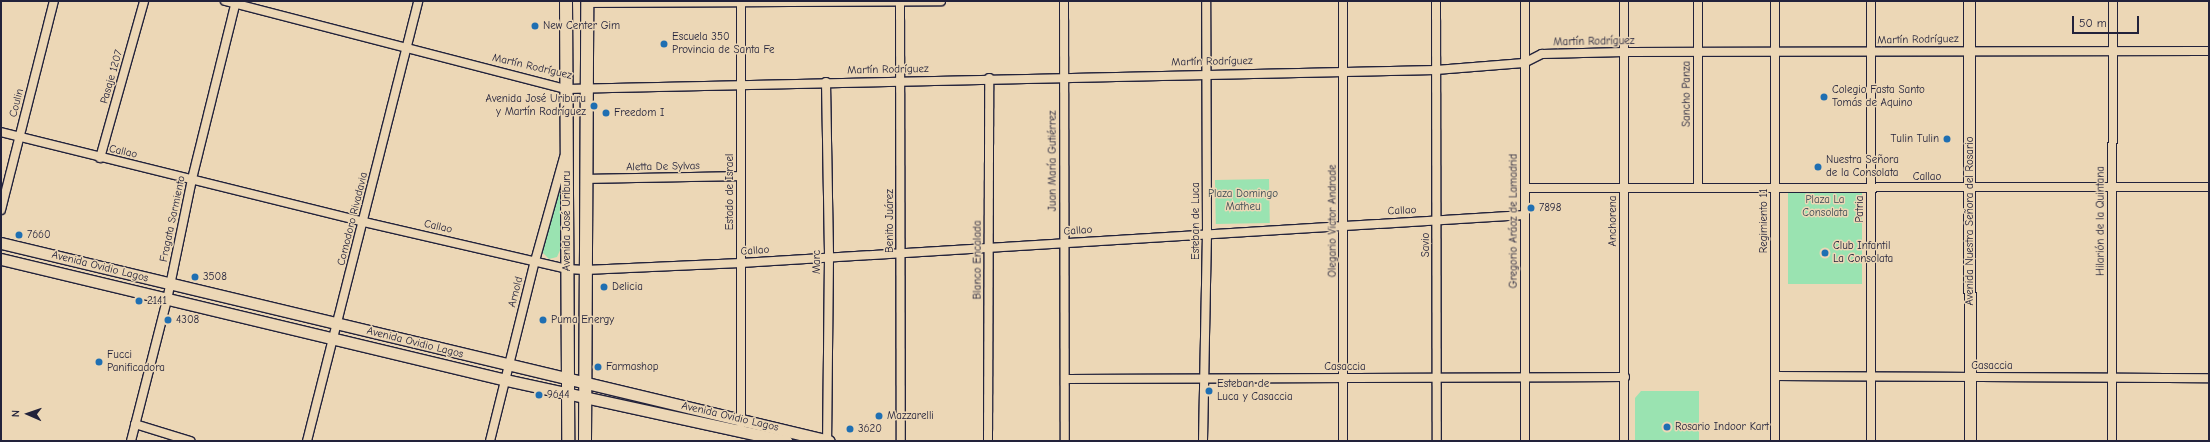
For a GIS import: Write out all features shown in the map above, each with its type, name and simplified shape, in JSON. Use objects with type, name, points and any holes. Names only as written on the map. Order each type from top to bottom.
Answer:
[{"type":"main road","name":"Avenida José Uriburu","points":[[566,1],[568,441]]},
{"type":"main road","name":"Avenida Nuestra Señora del Rosario","points":[[1969,1],[1970,441]]},
{"type":"main road","name":"Avenida José Uriburu","points":[[585,441],[587,2]]},
{"type":"main road","name":"Avenida Ovidio Lagos","points":[[1,243],[585,383],[741,425],[786,441]]},
{"type":"main road","name":"Avenida Ovidio Lagos","points":[[1,259],[333,340],[585,398],[828,441]]},
{"type":"street","name":"Coulin","points":[[1,210],[54,1]]},
{"type":"street","name":"Pasaje 1207","points":[[100,158],[144,1]]},
{"type":"street","name":"Martín Rodríguez","points":[[225,1],[236,2],[566,89],[1064,76],[1436,70],[1524,63],[1542,54],[1624,52],[1698,53],[1969,50],[2112,52],[2209,51]]},
{"type":"street","name":"Comodoro Rivadavia","points":[[307,441],[364,222],[418,1]]},
{"type":"street","name":"Benito Juárez","points":[[900,1],[902,441]]},
{"type":"street","points":[[587,2],[941,1]]},
{"type":"street","name":"Juan María Gutiérrez","points":[[1064,1],[1065,441]]},
{"type":"street","name":"Esteban de Luca","points":[[1203,441],[1207,234],[1206,1]]},
{"type":"street","name":"Olegario Victor Andrade","points":[[1343,1],[1345,226],[1343,441]]},
{"type":"street","name":"Savio","points":[[1436,1],[1437,441]]},
{"type":"street","name":"Gregorio Aráoz de Lamadrid","points":[[1525,1],[1525,441]]},
{"type":"street","name":"Anchorena","points":[[1624,1],[1624,441]]},
{"type":"street","name":"Sancho Panza","points":[[1698,1],[1698,188]]},
{"type":"street","name":"Regimiento 11","points":[[1775,1],[1775,441]]},
{"type":"street","name":"Patria","points":[[1870,441],[1871,1]]},
{"type":"street","name":"Hilarión de la Quintana","points":[[2112,441],[2113,1]]},
{"type":"street","name":"Fragata Sarmiento","points":[[131,441],[167,300],[192,179],[236,2]]},
{"type":"street","name":"Estado de Israel","points":[[741,425],[742,2]]},
{"type":"street","name":"Blanco Encalada","points":[[988,441],[989,78]]},
{"type":"street","name":"Marc","points":[[826,82],[829,258],[828,441]]},
{"type":"street","name":"Callao","points":[[1,132],[100,158],[192,179],[364,222],[567,269],[585,270],[989,249],[1526,215]]},
{"type":"street","name":"Arnold","points":[[490,441],[535,261],[566,149]]},
{"type":"street","name":"Aletta De Sylvas","points":[[586,179],[741,176]]},
{"type":"street","name":"Callao","points":[[1525,188],[2209,187]]},
{"type":"street","name":"Casaccia","points":[[1775,376],[2209,378]]},
{"type":"street","name":"Casaccia","points":[[1065,379],[1625,377]]},
{"type":"street","points":[[135,424],[190,441]]},
{"type":"green space","name":"Plaza Domingo Matheu","points":[[1269,179],[1270,223],[1216,224],[1215,180]]},
{"type":"green space","points":[[559,192],[562,198],[561,248],[557,257],[549,259],[543,253],[543,247]]},
{"type":"green space","name":"Club Infantil La Consolata","points":[[1788,193],[1862,193],[1862,284],[1788,284]]},
{"type":"green space","name":"Rosario Indoor Kart","points":[[1641,391],[1699,391],[1699,441],[1635,441],[1635,398]]},
{"type":"place","name":"New Center Gim","points":[[535,26]]},
{"type":"place","name":"Escuela 350 Provincia de Santa Fe","points":[[664,44]]},
{"type":"place","name":"Colegio Fasta Santo Tomás de Aquino","points":[[1824,97]]},
{"type":"place","name":"Avenida José Uriburu y Martín Rodríguez","points":[[594,106]]},
{"type":"place","name":"Freedom I","points":[[606,113]]},
{"type":"place","name":"Tulin Tulin","points":[[1947,139]]},
{"type":"place","name":"Nuestra Señora de la Consolata","points":[[1818,167]]},
{"type":"place","name":"7898","points":[[1531,208]]},
{"type":"place","name":"7660","points":[[19,235]]},
{"type":"place","name":"Club Infantil La Consolata","points":[[1825,253]]},
{"type":"place","name":"3508","points":[[195,277]]},
{"type":"place","name":"Delicia","points":[[604,287]]},
{"type":"place","name":"2141","points":[[139,301]]},
{"type":"place","name":"4308","points":[[168,320]]},
{"type":"place","name":"Puma Energy","points":[[543,320]]},
{"type":"place","name":"Fucci Panificadora","points":[[99,362]]},
{"type":"place","name":"Farmashop","points":[[598,367]]},
{"type":"place","name":"Esteban de Luca y Casaccia","points":[[1209,391]]},
{"type":"place","name":"9644","points":[[539,395]]},
{"type":"place","name":"Mazzarelli","points":[[879,416]]},
{"type":"place","name":"Rosario Indoor Kart","points":[[1667,427]]},
{"type":"place","name":"3620","points":[[850,429]]},
{"type":"park label","name":"Plaza La Consolata","points":[[1825,207]]}]
